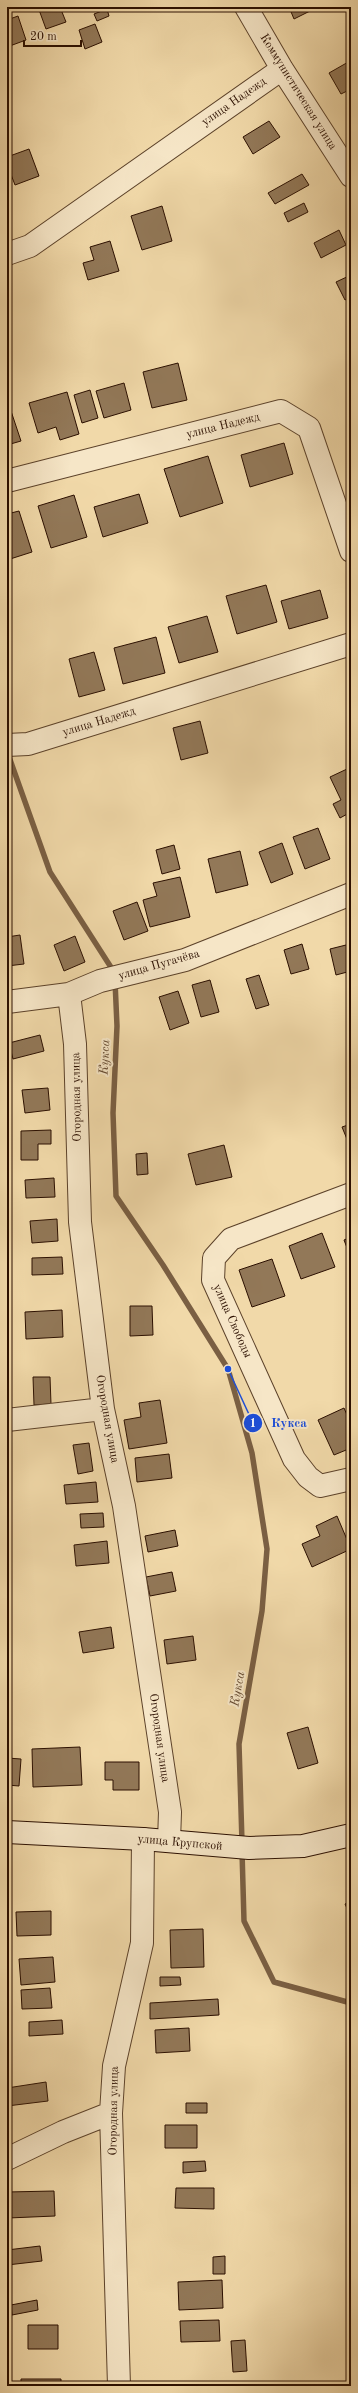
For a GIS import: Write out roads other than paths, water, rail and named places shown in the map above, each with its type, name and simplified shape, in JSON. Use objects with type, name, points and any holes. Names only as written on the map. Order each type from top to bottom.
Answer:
[{"type":"street","name":"Коммунистическая улица","points":[[246,7],[282,69],[351,176]]},
{"type":"street","name":"улица Надежд","points":[[7,254],[30,246],[282,69]]},
{"type":"street","name":"улица Надежд","points":[[7,481],[281,411],[309,428],[351,551]]},
{"type":"street","name":"улица Надежд","points":[[7,745],[28,744],[351,644]]},
{"type":"street","name":"улица Пугачёва","points":[[7,1002],[69,994],[100,981],[186,960],[351,894]]},
{"type":"street","name":"Огородная улица","points":[[69,994],[75,1044],[80,1222],[103,1409],[125,1514],[170,1812],[169,1841]]},
{"type":"street","name":"улица Свободы","points":[[351,1194],[231,1239],[214,1258],[213,1280],[294,1459],[308,1477],[320,1486],[351,1479]]},
{"type":"street","points":[[7,1420],[103,1409]]},
{"type":"street","name":"улица Крупской","points":[[7,1832],[143,1838],[240,1848],[303,1846],[351,1835]]},
{"type":"street","name":"Огородная улица","points":[[118,2386],[111,2113],[114,2066],[142,1943],[143,1838]]},
{"type":"street","points":[[7,2159],[63,2132],[111,2113]]},
{"type":"waterway","name":"Кукса","points":[[7,728],[10,735]]},
{"type":"waterway","name":"Кукса","points":[[8,754],[50,872],[114,972]]},
{"type":"waterway","name":"Кукса","points":[[115,981],[117,1026],[113,1113],[116,1196],[163,1265],[228,1369],[252,1453],[267,1549],[262,1611],[239,1744],[242,1842]]},
{"type":"waterway","name":"Кукса","points":[[242,1851],[244,1921],[274,1982],[351,2003]]},
{"type":"place","name":"Кукса","points":[[228,1369]]}]
